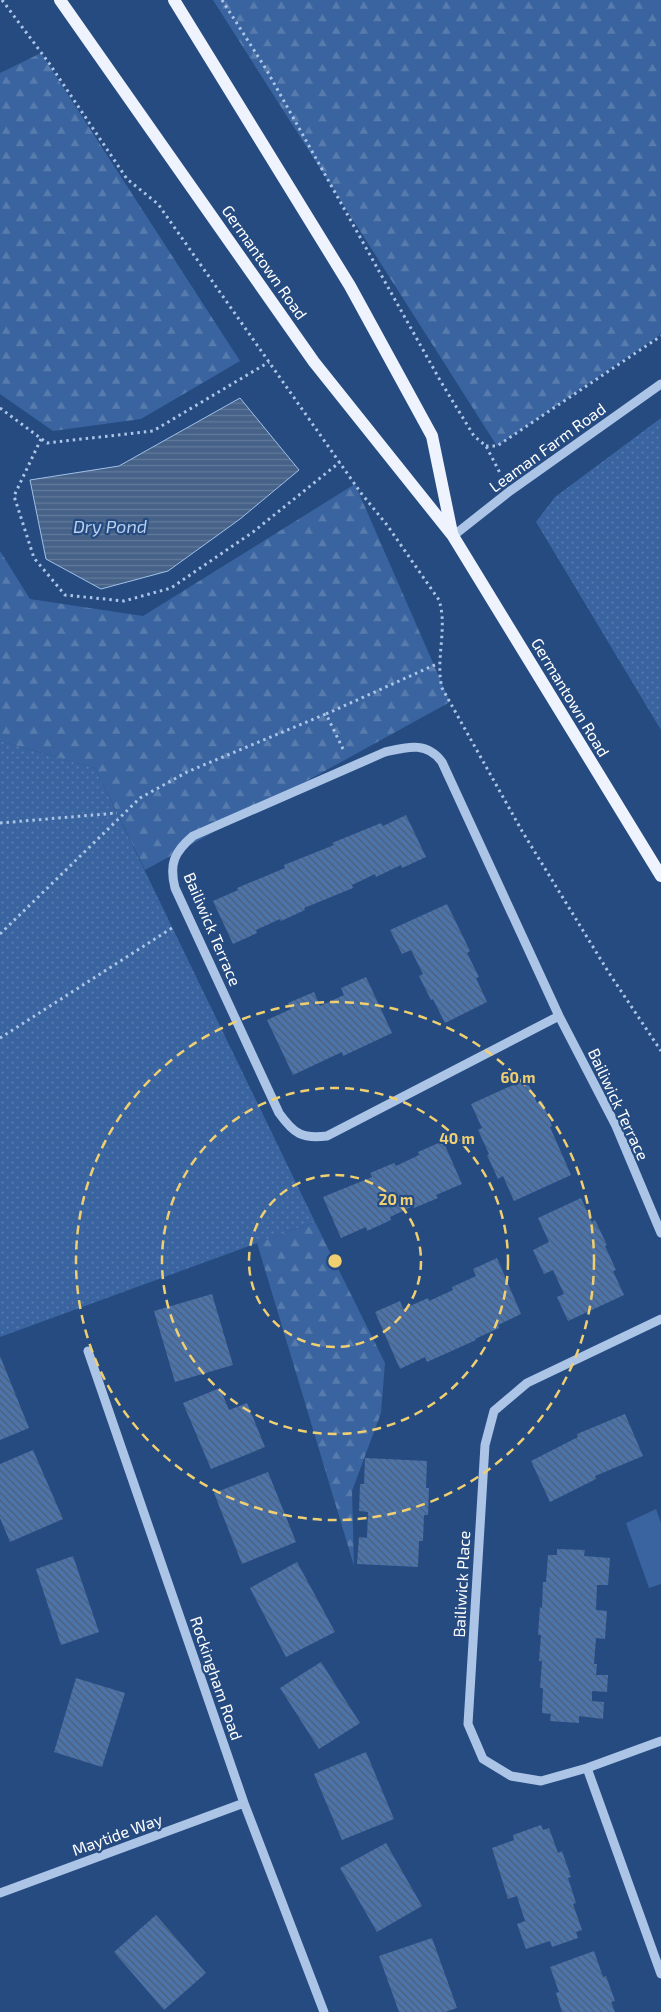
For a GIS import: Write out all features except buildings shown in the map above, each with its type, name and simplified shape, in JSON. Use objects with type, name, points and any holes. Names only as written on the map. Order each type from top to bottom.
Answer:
[{"type":"main road","name":"Germantown Road","points":[[60,0],[314,362],[453,536],[661,876]]},
{"type":"main road","name":"Germantown Road","points":[[174,0],[350,286],[432,436],[453,536]]},
{"type":"street","name":"Leaman Farm Road","points":[[453,536],[510,491],[661,384]]},
{"type":"street","name":"Bailiwick Terrace","points":[[559,1016],[327,1136],[313,1138],[300,1135],[288,1126],[279,1113],[175,888],[172,875],[173,863],[179,848],[193,836],[385,752],[406,747],[427,748],[436,754],[442,762],[559,1016],[616,1126],[661,1233]]},
{"type":"street","name":"Bailiwick Place","points":[[661,1319],[527,1383],[494,1411],[485,1445],[468,1724],[483,1759],[511,1776],[541,1781],[587,1768],[661,1741]]},
{"type":"street","name":"Rockingham Road","points":[[88,1352],[244,1803],[324,2012]]},
{"type":"street","points":[[587,1768],[661,1974]]},
{"type":"street","name":"Maytide Way","points":[[0,1893],[244,1803]]},
{"type":"path","points":[[2,0],[49,63],[128,179],[158,204],[361,493],[387,525],[440,600],[442,611],[439,676],[442,688],[517,822],[609,973],[661,1051]]},
{"type":"path","points":[[222,0],[271,77],[442,382],[474,436],[486,446],[510,491]]},
{"type":"path","points":[[486,446],[498,446],[661,336]]},
{"type":"path","points":[[0,408],[47,443],[153,431],[270,362]]},
{"type":"path","points":[[41,439],[14,496],[34,558],[65,594],[124,601],[171,588],[253,532],[340,462]]},
{"type":"path","points":[[0,934],[140,798],[187,772],[326,714],[439,663]]},
{"type":"path","points":[[326,714],[352,767]]},
{"type":"path","points":[[0,823],[117,813]]},
{"type":"path","points":[[0,1038],[189,917]]},
{"type":"green space","points":[[213,0],[661,0],[661,334],[497,446]]},
{"type":"green space","points":[[41,53],[240,361],[141,419],[53,431],[0,394],[0,73]]},
{"type":"green space","points":[[661,418],[661,730],[536,522],[555,497]]},
{"type":"green space","points":[[355,484],[450,702],[145,870],[95,768],[0,741],[0,551],[30,599],[143,616]]},
{"type":"green space","points":[[0,741],[95,768],[315,1222],[0,1337]]},
{"type":"green space","points":[[315,1222],[385,1363],[381,1413],[352,1491],[354,1566],[257,1243]]},
{"type":"green space","points":[[656,1509],[661,1523],[661,1584],[649,1588],[626,1523]]},
{"type":"water","name":"Dry Pond","points":[[240,398],[299,470],[240,519],[168,571],[101,589],[46,559],[30,480],[119,466]]}]
